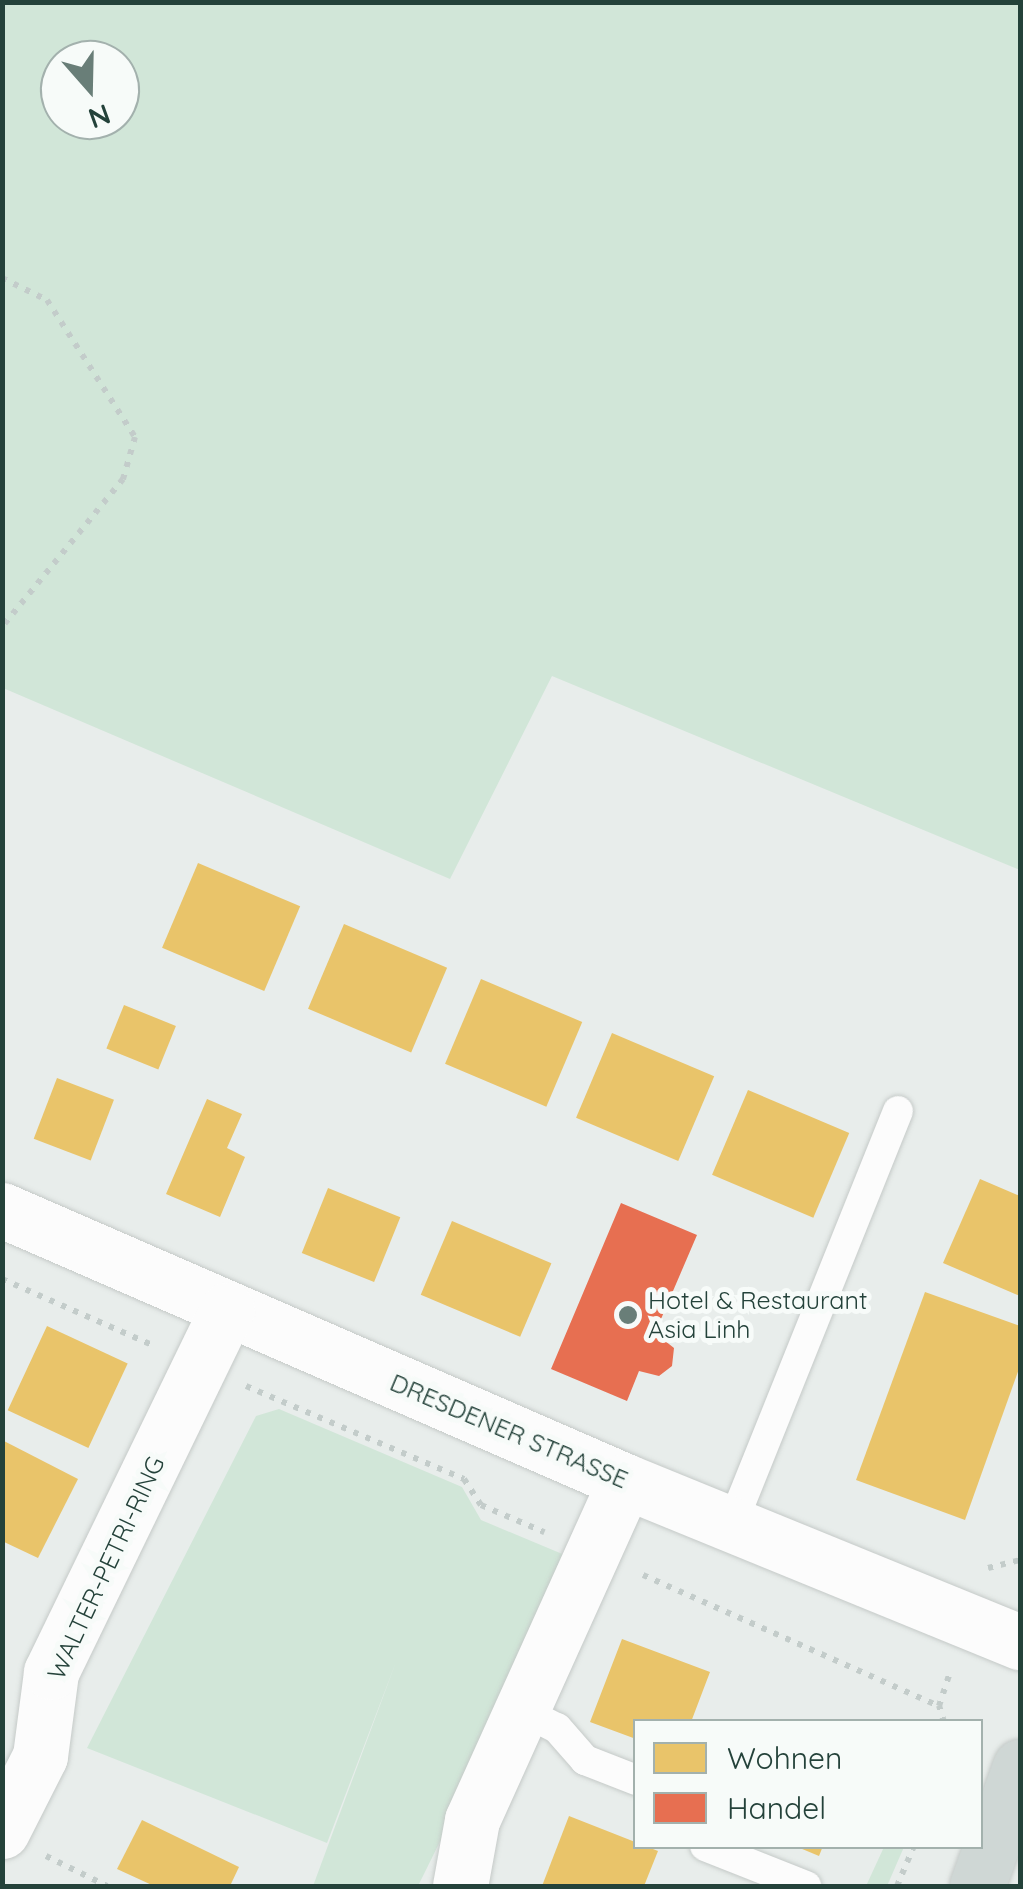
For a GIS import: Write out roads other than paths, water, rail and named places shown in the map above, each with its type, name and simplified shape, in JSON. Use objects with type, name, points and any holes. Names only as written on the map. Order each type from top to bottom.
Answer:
[{"type":"main road","points":[[977,1886],[1020,1767]]},
{"type":"street","name":"DRESDENER STRASSE","points":[[2,1210],[626,1481],[1020,1642]]},
{"type":"street","name":"WALTER-PETRI-RING","points":[[20,1842],[40,1756],[50,1672],[203,1368],[227,1310]]},
{"type":"street","points":[[460,1886],[472,1820],[626,1481]]},
{"type":"lane","points":[[732,1524],[898,1111]]},
{"type":"lane","points":[[523,1711],[557,1728],[585,1760],[633,1779]]},
{"type":"lane","points":[[713,1849],[806,1886]]},
{"type":"place","name":"Hotel & Restaurant Asia Linh","points":[[628,1315]]}]
